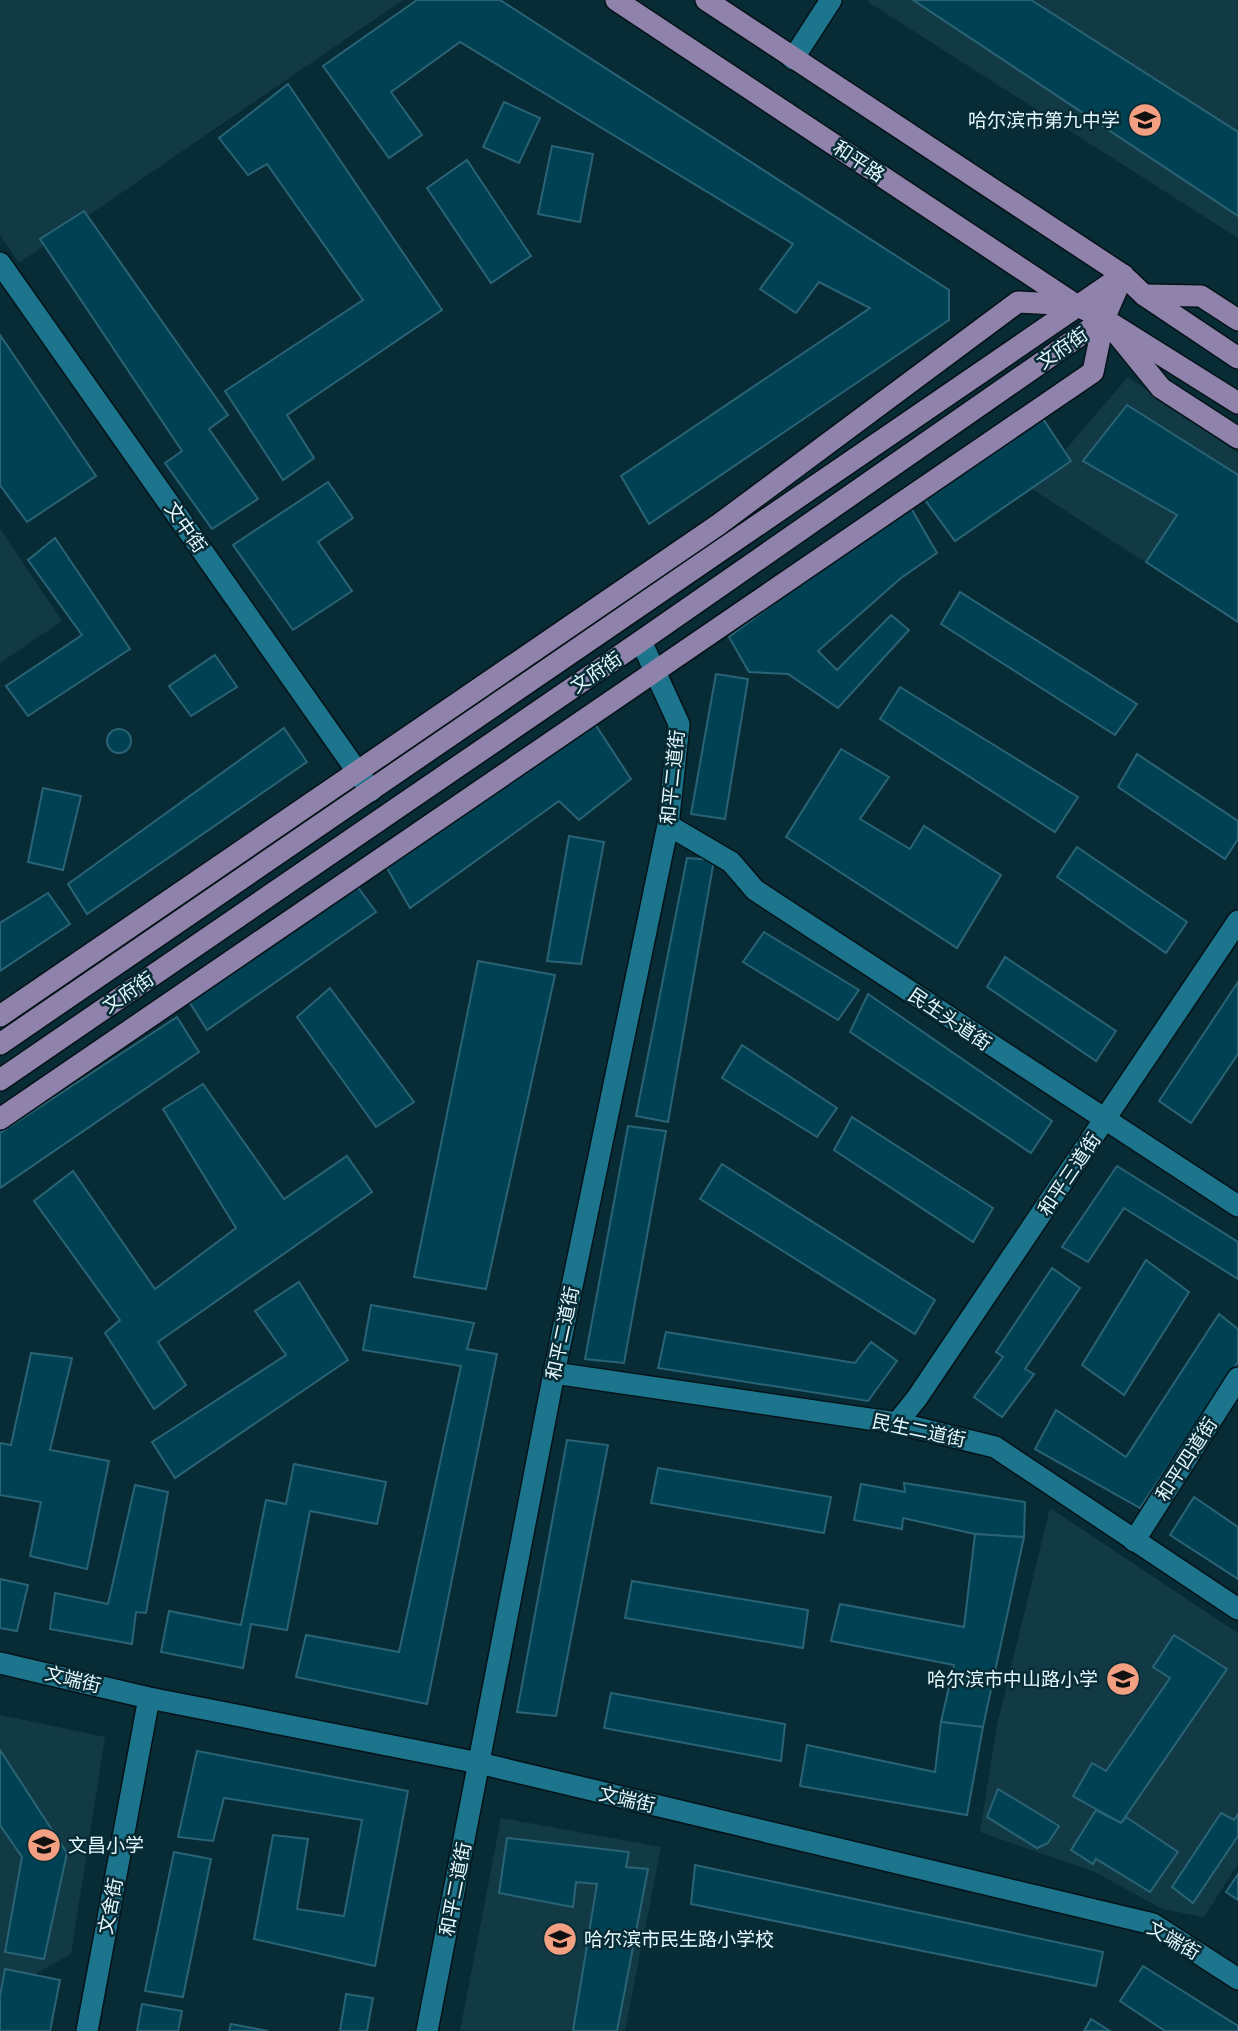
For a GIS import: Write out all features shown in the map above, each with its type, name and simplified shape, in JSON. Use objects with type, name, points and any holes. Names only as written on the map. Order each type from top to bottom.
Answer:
[{"type":"main road","name":"和平路","points":[[617,0],[1076,305],[1104,319],[1238,403]]},
{"type":"main road","points":[[706,0],[1123,275],[1144,295],[1238,358]]},
{"type":"main road","name":"文府街","points":[[0,1044],[1123,275]]},
{"type":"main road","name":"文府街","points":[[0,1080],[641,641],[1104,319],[1123,275]]},
{"type":"main road","points":[[1144,295],[1201,296],[1238,320]]},
{"type":"main road","name":"文府街","points":[[0,1017],[718,525],[1018,302],[1076,305]]},
{"type":"main road","name":"和平路","points":[[1104,319],[1161,388],[1238,438]]},
{"type":"main road","points":[[0,1119],[1093,372],[1104,319]]},
{"type":"street","points":[[793,59],[831,0]]},
{"type":"street","name":"文中街","points":[[0,263],[371,791]]},
{"type":"street","name":"和平二道街","points":[[427,2031],[554,1373],[668,825],[679,724],[641,641]]},
{"type":"street","name":"民生头道街","points":[[668,825],[731,862],[755,890],[1238,1206]]},
{"type":"street","name":"和平三道街","points":[[897,1423],[1105,1121],[1238,921]]},
{"type":"street","name":"民生二道街","points":[[554,1373],[897,1423],[995,1447],[1238,1609]]},
{"type":"street","name":"和平四道街","points":[[1133,1541],[1238,1378]]},
{"type":"street","name":"文端街","points":[[0,1663],[149,1698],[479,1763],[1153,1924],[1238,1979]]},
{"type":"street","name":"文舍街","points":[[87,2031],[149,1698]]},
{"type":"shaded area","points":[[0,0],[403,0],[19,263],[0,235]]},
{"type":"shaded area","name":"哈尔滨市第九中学","points":[[1238,0],[1238,238],[868,2]]},
{"type":"shaded area","points":[[1128,377],[1238,453],[1238,622],[1032,489]]},
{"type":"shaded area","points":[[0,529],[62,621],[0,663]]},
{"type":"shaded area","name":"哈尔滨市中山路小学","points":[[1050,1508],[1238,1633],[1238,1864],[1204,1917],[1162,1909],[1095,1872],[980,1832],[997,1725]]},
{"type":"shaded area","name":"文昌小学","points":[[0,1715],[105,1737],[71,1954],[0,1993]]},
{"type":"shaded area","name":"哈尔滨市民生路小学校","points":[[501,1818],[661,1847],[625,2031],[460,2031]]},
{"type":"building","points":[[417,0],[500,0],[949,290],[949,320],[649,524],[621,476],[870,308],[819,282],[796,313],[760,289],[793,244],[460,42],[391,92],[422,135],[389,158],[323,66]]},
{"type":"building","points":[[913,0],[1031,0],[1238,132],[1238,216]]},
{"type":"building","points":[[288,84],[442,310],[287,415],[314,458],[283,480],[225,391],[363,300],[267,164],[248,175],[219,138]]},
{"type":"building","points":[[504,102],[540,118],[519,163],[483,147]]},
{"type":"building","points":[[552,146],[593,154],[580,222],[538,214]]},
{"type":"building","points":[[467,160],[531,256],[491,283],[427,188]]},
{"type":"building","points":[[84,211],[228,415],[209,429],[258,499],[212,529],[165,463],[182,451],[40,239]]},
{"type":"building","points":[[0,335],[96,476],[27,522],[0,485]]},
{"type":"building","points":[[1127,405],[1238,475],[1238,622],[1146,562],[1177,515],[1083,461]]},
{"type":"building","points":[[1043,419],[1071,461],[955,541],[925,500]]},
{"type":"building","points":[[328,482],[353,518],[318,542],[352,591],[293,630],[233,545]]},
{"type":"building","points":[[908,503],[937,553],[901,578],[818,651],[837,670],[891,615],[909,630],[838,708],[788,674],[749,672],[729,637]]},
{"type":"building","points":[[55,538],[130,649],[28,716],[6,686],[82,635],[28,560]]},
{"type":"building","points":[[960,592],[1137,704],[1115,735],[941,624]]},
{"type":"building","points":[[215,655],[237,687],[191,716],[169,686]]},
{"type":"building","points":[[716,674],[748,679],[725,819],[691,814]]},
{"type":"building","points":[[900,687],[1078,797],[1055,832],[880,719]]},
{"type":"building","points":[[595,724],[631,779],[579,820],[559,801],[410,908],[387,868]]},
{"type":"building","points":[[284,728],[307,762],[87,914],[68,884]]},
{"type":"building","points":[[119,729],[130,736],[131,741],[124,752],[119,753],[108,746],[107,741],[114,730]]},
{"type":"building","points":[[841,749],[889,777],[860,819],[910,849],[924,826],[1001,875],[957,948],[786,837]]},
{"type":"building","points":[[1137,754],[1238,821],[1238,839],[1225,859],[1118,787]]},
{"type":"building","points":[[43,788],[81,796],[63,870],[28,862]]},
{"type":"building","points":[[569,836],[604,842],[581,964],[547,961]]},
{"type":"building","points":[[1077,847],[1187,922],[1166,953],[1057,877]]},
{"type":"building","points":[[687,858],[714,860],[668,1122],[636,1116]]},
{"type":"building","points":[[357,886],[376,912],[207,1030],[188,1000]]},
{"type":"building","points":[[48,893],[70,924],[0,971],[0,923]]},
{"type":"building","points":[[764,932],[859,990],[838,1020],[743,962]]},
{"type":"building","points":[[1005,957],[1116,1031],[1096,1061],[987,987]]},
{"type":"building","points":[[478,961],[555,975],[486,1289],[414,1277]]},
{"type":"building","points":[[1238,982],[1238,1054],[1191,1123],[1159,1101]]},
{"type":"building","points":[[330,988],[414,1102],[376,1127],[297,1017]]},
{"type":"building","points":[[868,994],[1052,1121],[1031,1153],[850,1032]]},
{"type":"building","points":[[177,1017],[199,1052],[0,1188],[0,1133]]},
{"type":"building","points":[[742,1045],[837,1108],[817,1137],[722,1078]]},
{"type":"building","points":[[203,1084],[284,1199],[347,1156],[372,1192],[158,1342],[186,1385],[154,1409],[105,1333],[120,1320],[34,1201],[73,1171],[155,1289],[236,1228],[163,1109]]},
{"type":"building","points":[[852,1117],[993,1208],[973,1242],[834,1150]]},
{"type":"building","points":[[628,1126],[666,1131],[624,1363],[585,1359]]},
{"type":"building","points":[[722,1164],[935,1300],[915,1334],[700,1199]]},
{"type":"building","points":[[1117,1166],[1238,1242],[1238,1279],[1124,1208],[1088,1262],[1062,1247]]},
{"type":"building","points":[[1146,1260],[1189,1292],[1124,1395],[1082,1365]]},
{"type":"building","points":[[1052,1268],[1080,1288],[1025,1369],[1034,1374],[1002,1417],[974,1397],[1003,1357],[996,1352]]},
{"type":"building","points":[[299,1282],[348,1360],[175,1478],[152,1442],[286,1355],[255,1311]]},
{"type":"building","points":[[371,1305],[474,1323],[467,1349],[497,1354],[427,1704],[296,1677],[306,1635],[399,1652],[461,1366],[363,1350]]},
{"type":"building","points":[[1219,1314],[1238,1329],[1238,1362],[1140,1508],[1035,1449],[1056,1410],[1126,1457]]},
{"type":"building","points":[[666,1332],[855,1363],[871,1342],[897,1361],[868,1401],[658,1368]]},
{"type":"building","points":[[31,1353],[72,1358],[50,1450],[109,1461],[87,1569],[30,1556],[41,1502],[0,1495],[0,1443],[11,1445]]},
{"type":"building","points":[[567,1440],[608,1445],[556,1716],[517,1712]]},
{"type":"building","points":[[294,1464],[386,1482],[377,1524],[310,1511],[287,1630],[251,1624],[243,1668],[161,1652],[169,1611],[241,1625],[266,1500],[286,1504]]},
{"type":"building","points":[[658,1468],[831,1497],[824,1533],[651,1503]]},
{"type":"building","points":[[904,1483],[1025,1502],[1024,1537],[975,1534],[903,1518],[902,1529],[854,1520],[861,1484],[905,1492]]},
{"type":"building","points":[[135,1485],[168,1492],[146,1613],[136,1612],[132,1644],[50,1629],[55,1593],[108,1604]]},
{"type":"building","points":[[1194,1497],[1238,1527],[1238,1579],[1170,1535]]},
{"type":"building","points":[[975,1534],[1024,1537],[983,1727],[941,1722],[954,1665],[831,1641],[840,1604],[964,1627]]},
{"type":"building","points":[[0,1579],[28,1585],[17,1631],[0,1628]]},
{"type":"building","points":[[632,1581],[808,1610],[803,1648],[625,1618]]},
{"type":"building","points":[[1174,1635],[1227,1669],[1121,1823],[1073,1796],[1092,1763],[1106,1771],[1170,1678],[1153,1667]]},
{"type":"building","points":[[611,1693],[785,1724],[781,1761],[604,1728]]},
{"type":"building","points":[[941,1722],[983,1727],[967,1815],[800,1786],[807,1745],[935,1772]]},
{"type":"building","points":[[0,1750],[67,1853],[44,1959],[5,1952],[22,1857],[0,1825]]},
{"type":"building","points":[[197,1751],[408,1791],[375,1966],[254,1939],[273,1835],[308,1839],[297,1909],[344,1916],[362,1820],[224,1798],[213,1841],[178,1837]]},
{"type":"building","points":[[998,1789],[1059,1826],[1048,1843],[1037,1848],[987,1817]]},
{"type":"building","points":[[1096,1810],[1121,1823],[1126,1817],[1178,1852],[1150,1892],[1096,1859],[1093,1864],[1071,1850]]},
{"type":"building","points":[[1221,1813],[1234,1820],[1238,1814],[1238,1836],[1193,1903],[1172,1887]]},
{"type":"building","points":[[507,1838],[629,1852],[626,1867],[648,1869],[617,2031],[573,2031],[597,1884],[576,1882],[573,1907],[499,1893]]},
{"type":"building","points":[[174,1852],[211,1859],[183,1997],[145,1991]]},
{"type":"building","points":[[695,1865],[1103,1952],[1096,1986],[691,1904]]},
{"type":"building","points":[[1238,1874],[1238,1900],[1226,1892]]},
{"type":"building","points":[[1143,1966],[1238,2026],[1238,2031],[1165,2031],[1120,2001]]},
{"type":"building","points":[[5,1969],[60,1980],[50,2031],[0,2031],[0,1996]]},
{"type":"building","points":[[346,1994],[373,1998],[367,2031],[340,2031]]},
{"type":"building","points":[[142,2004],[182,2011],[178,2031],[137,2031]]},
{"type":"building","points":[[1091,2019],[1110,2031],[1084,2031]]},
{"type":"building","points":[[231,2024],[268,2031],[229,2031]]},
{"type":"place","name":"哈尔滨市第九中学","points":[[1145,120]]},
{"type":"place","name":"哈尔滨市中山路小学","points":[[1123,1679]]},
{"type":"place","name":"文昌小学","points":[[44,1845]]},
{"type":"place","name":"哈尔滨市民生路小学校","points":[[560,1939]]}]
